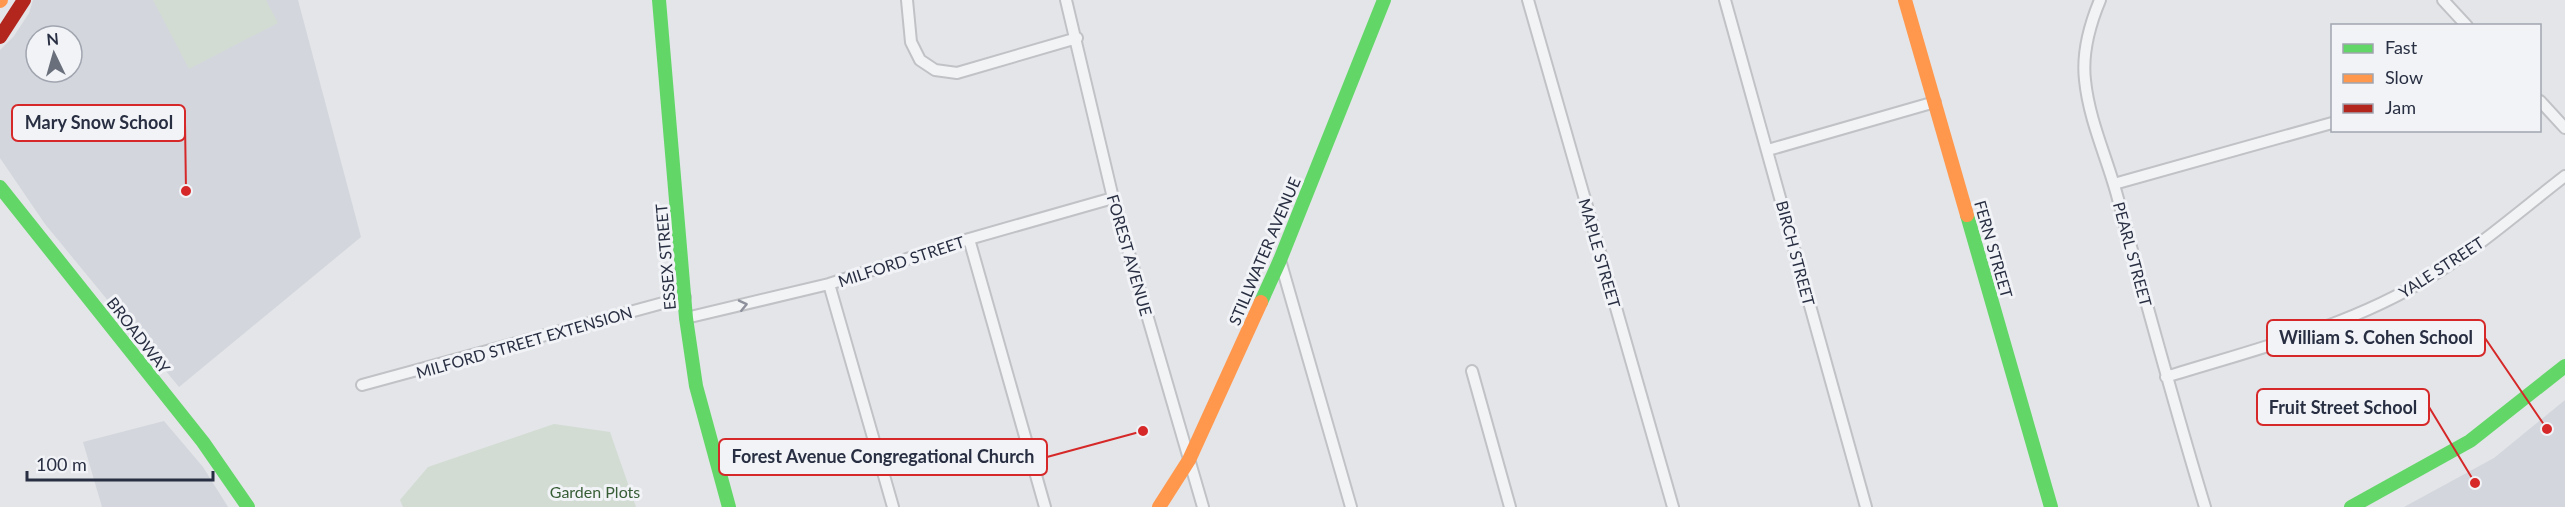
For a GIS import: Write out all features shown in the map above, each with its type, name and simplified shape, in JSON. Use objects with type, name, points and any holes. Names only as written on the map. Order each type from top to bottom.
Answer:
[{"type":"main road","points":[[0,37],[16,16],[24,0]]},
{"type":"main road","name":"ESSEX STREET","points":[[659,0],[686,318],[696,386],[729,507]]},
{"type":"main road","name":"STILLWATER AVENUE","points":[[1159,507],[1189,460],[1280,260],[1384,0]]},
{"type":"main road","name":"FERN STREET","points":[[1905,0],[2051,507]]},
{"type":"main road","name":"BROADWAY","points":[[0,187],[203,442],[248,507]]},
{"type":"main road","points":[[2351,507],[2470,441],[2565,366]]},
{"type":"street","points":[[907,0],[911,42],[920,60],[935,70],[957,73],[1077,38]]},
{"type":"street","name":"FOREST AVENUE","points":[[1066,0],[1077,38],[1113,198],[1203,507]]},
{"type":"street","name":"MAPLE STREET","points":[[1528,0],[1673,507]]},
{"type":"street","name":"BIRCH STREET","points":[[1725,0],[1866,507]]},
{"type":"street","name":"PEARL STREET","points":[[2100,0],[2086,49],[2085,80],[2090,108],[2114,184],[2166,377],[2205,507]]},
{"type":"street","points":[[2443,0],[2465,24]]},
{"type":"street","points":[[1768,150],[1935,102]]},
{"type":"street","points":[[2541,102],[2565,128]]},
{"type":"street","points":[[2114,184],[2331,123]]},
{"type":"street","name":"YALE STREET","points":[[2166,377],[2321,329],[2393,298],[2463,255],[2565,176]]},
{"type":"street","name":"MILFORD STREET","points":[[686,318],[830,284],[969,239],[1113,198]]},
{"type":"street","points":[[969,239],[1045,507]]},
{"type":"street","points":[[1280,260],[1351,507]]},
{"type":"street","points":[[830,284],[893,507]]},
{"type":"street","name":"MILFORD STREET EXTENSION","points":[[362,385],[685,297]]},
{"type":"street","points":[[1472,371],[1510,507]]},
{"type":"shaded area","points":[[33,0],[298,0],[361,237],[179,387],[45,224],[0,158],[0,50],[14,36],[29,13]]},
{"type":"shaded area","points":[[2565,400],[2565,507],[2404,507],[2494,458]]},
{"type":"shaded area","points":[[164,421],[203,467],[228,507],[102,507],[83,442]]},
{"type":"green space","points":[[153,0],[266,0],[278,23],[189,69]]},
{"type":"green space","name":"Garden Plots","points":[[554,424],[610,432],[636,507],[403,507],[400,500],[428,467]]},
{"type":"traffic: fast","points":[[659,0],[686,318],[696,386],[729,507]]},
{"type":"traffic: fast","points":[[1261,302],[1384,0]]},
{"type":"traffic: fast","points":[[0,187],[203,442],[248,507]]},
{"type":"traffic: fast","points":[[1967,215],[2051,507]]},
{"type":"traffic: fast","points":[[2351,507],[2470,441],[2565,366]]},
{"type":"traffic: slow","points":[[1905,0],[1967,215]]},
{"type":"traffic: slow","points":[[1159,507],[1189,460],[1261,302]]},
{"type":"traffic: jam","points":[[0,37],[24,0]]},
{"type":"place","name":"Mary Snow School","points":[[186,191]]},
{"type":"place","name":"William S. Cohen School","points":[[2547,429]]},
{"type":"place","name":"Forest Avenue Congregational Church","points":[[1143,431]]},
{"type":"place","name":"Fruit Street School","points":[[2475,483]]}]
